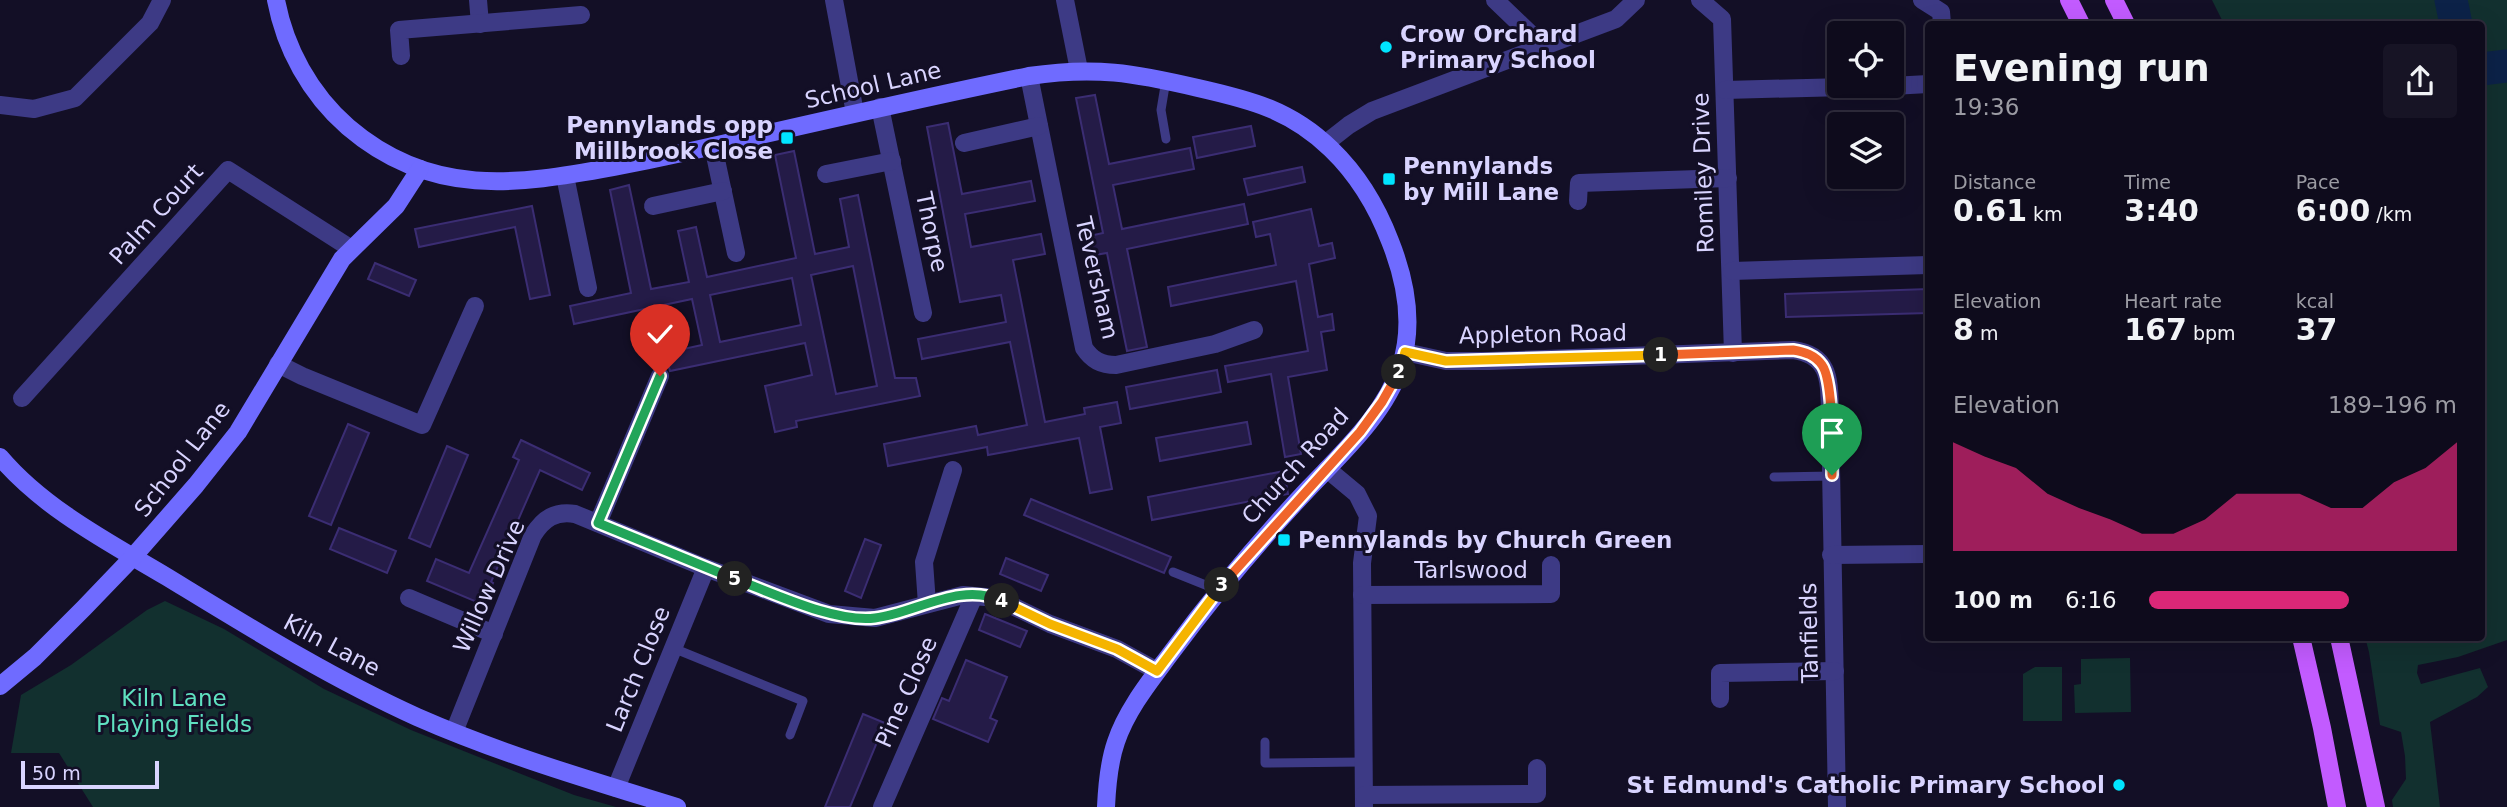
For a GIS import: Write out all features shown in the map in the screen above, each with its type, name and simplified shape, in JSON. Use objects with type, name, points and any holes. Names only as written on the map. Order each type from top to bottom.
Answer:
[{"type":"main road","points":[[2069,0],[2080,21]]},
{"type":"main road","points":[[2114,0],[2124,21]]},
{"type":"main road","points":[[2302,641],[2337,807]]},
{"type":"main road","points":[[2340,641],[2376,807]]},
{"type":"street","points":[[0,105],[34,109],[75,98],[150,23],[162,0]]},
{"type":"street","name":"School Lane","points":[[276,0],[292,52],[320,98],[338,118],[361,138],[388,155],[440,175],[484,182],[533,181],[565,176],[1029,76],[1079,70],[1126,72],[1258,102],[1293,118],[1326,143]]},
{"type":"street","points":[[478,0],[480,24]]},
{"type":"street","points":[[834,0],[855,113]]},
{"type":"street","points":[[1065,0],[1079,70]]},
{"type":"street","points":[[1495,0],[1543,46]]},
{"type":"street","points":[[1326,143],[1372,111],[1616,19],[1636,0]]},
{"type":"street","name":"Romiley Drive","points":[[1700,0],[1722,19],[1733,353]]},
{"type":"street","points":[[1922,0],[1941,12],[1942,21]]},
{"type":"street","points":[[401,56],[399,30],[581,15]]},
{"type":"street","name":"Teversham","points":[[1029,76],[1084,348],[1089,355],[1100,363],[1116,365],[1215,344],[1254,330]]},
{"type":"street","points":[[1904,86],[1925,85]]},
{"type":"street","points":[[1725,90],[1827,87]]},
{"type":"street","name":"Thorpe","points":[[880,107],[923,313]]},
{"type":"street","points":[[964,143],[1039,126]]},
{"type":"street","name":"Church Road","points":[[1106,807],[1116,742],[1125,719],[1157,671],[1218,590],[1360,432],[1392,386],[1405,352],[1408,319],[1402,276],[1395,255],[1366,193],[1341,158],[1326,143]]},
{"type":"street","points":[[713,146],[736,253]]},
{"type":"street","points":[[826,174],[892,161]]},
{"type":"street","name":"School Lane","points":[[0,686],[35,657],[132,558],[238,432],[332,273],[350,248],[396,206],[420,169]]},
{"type":"street","name":"Palm Court","points":[[22,398],[228,170],[350,248]]},
{"type":"street","points":[[565,176],[588,288]]},
{"type":"street","points":[[1578,201],[1579,183],[1728,178]]},
{"type":"street","points":[[653,206],[723,191]]},
{"type":"street","points":[[1732,271],[1925,265]]},
{"type":"street","points":[[278,364],[422,425],[475,306]]},
{"type":"street","name":"Appleton Road","points":[[1405,352],[1446,361],[1793,350],[1813,356],[1821,364],[1829,382],[1831,555]]},
{"type":"street","points":[[598,523],[660,376]]},
{"type":"street","name":"Kiln Lane","points":[[0,457],[32,488],[132,558],[325,671],[454,732],[506,752],[677,807]]},
{"type":"street","points":[[1327,469],[1357,494],[1366,510],[1367,530],[1362,563],[1364,801],[1537,794],[1537,768]]},
{"type":"street","points":[[927,604],[924,562],[953,470]]},
{"type":"street","name":"Willow Drive","points":[[454,732],[539,527],[555,514],[564,512],[829,614],[875,618],[963,595],[996,598],[1050,624],[1104,643],[1157,671]]},
{"type":"street","name":"Tanfields","points":[[1837,807],[1831,555],[1925,554]]},
{"type":"street","name":"Tarlswood","points":[[1362,595],[1551,594],[1551,565]]},
{"type":"street","name":"Larch Close","points":[[616,788],[706,568]]},
{"type":"street","name":"Pine Close","points":[[882,807],[974,596]]},
{"type":"street","points":[[409,598],[494,634]]},
{"type":"street","points":[[1720,699],[1720,673],[1835,671]]},
{"type":"lane","points":[[1166,80],[1161,110],[1166,139]]},
{"type":"lane","points":[[1773,477],[1832,475]]},
{"type":"lane","points":[[1172,572],[1218,590]]},
{"type":"lane","points":[[673,648],[803,701],[790,735]]},
{"type":"lane","points":[[1265,742],[1265,763],[1363,762]]},
{"type":"green space","points":[[2212,0],[2507,0],[2507,640],[2458,657],[2418,665],[2417,673],[2421,684],[2480,668],[2488,687],[2477,697],[2430,722],[2440,807],[2393,807],[2392,800],[2406,779],[2405,756],[2401,732],[2380,725],[2366,641],[2485,641],[2485,21],[2222,21]]},
{"type":"green space","name":"Kiln Lane Playing Fields","points":[[165,601],[224,629],[324,689],[411,730],[574,795],[616,807],[93,807],[59,753],[11,753],[21,695],[71,665],[147,610]]},
{"type":"green space","points":[[2130,658],[2131,712],[2075,713],[2074,685],[2081,684],[2081,659]]},
{"type":"green space","points":[[2035,667],[2062,667],[2062,721],[2023,721],[2023,674]]},
{"type":"building","points":[[1095,95],[1109,164],[1190,148],[1194,169],[1113,185],[1122,229],[1244,204],[1248,224],[1127,249],[1147,347],[1127,351],[1107,253],[1089,256],[1085,237],[1103,233],[1076,98]]},
{"type":"building","points":[[948,123],[962,194],[1031,181],[1035,201],[965,214],[971,247],[1041,234],[1045,254],[1013,260],[1045,422],[1085,414],[1084,408],[1117,402],[1121,423],[1100,427],[1112,489],[1090,493],[1079,438],[988,455],[987,447],[888,466],[884,444],[976,426],[978,435],[1027,425],[1010,342],[922,359],[918,339],[1006,322],[1001,295],[960,302],[927,127]]},
{"type":"building","points":[[1251,126],[1255,146],[1197,158],[1193,137]]},
{"type":"building","points":[[794,151],[815,254],[849,247],[840,199],[858,195],[895,378],[916,378],[920,396],[796,421],[797,427],[775,432],[765,386],[812,375],[805,343],[670,371],[665,353],[702,345],[692,299],[574,324],[570,306],[631,293],[610,190],[629,185],[651,289],[689,282],[678,231],[696,227],[707,277],[796,258],[775,155]],"holes":[[[853,266],[877,386],[836,394],[811,275]],[[792,278],[801,325],[720,342],[710,295]]]},
{"type":"building","points":[[1302,167],[1305,182],[1248,195],[1244,179]]},
{"type":"building","points":[[532,206],[550,295],[530,299],[515,227],[419,247],[415,229]]},
{"type":"building","points":[[1311,209],[1319,246],[1332,243],[1335,258],[1309,264],[1318,317],[1332,314],[1334,330],[1321,332],[1327,370],[1288,377],[1301,454],[1285,457],[1271,374],[1228,382],[1225,366],[1308,351],[1296,281],[1171,306],[1168,287],[1276,265],[1270,234],[1256,237],[1253,222]]},
{"type":"building","points":[[375,263],[416,280],[409,296],[368,279]]},
{"type":"building","points":[[1925,289],[1925,313],[1786,317],[1785,294]]},
{"type":"building","points":[[1217,370],[1221,392],[1130,409],[1126,387]]},
{"type":"building","points":[[1247,422],[1251,444],[1160,461],[1156,438]]},
{"type":"building","points":[[348,424],[369,433],[331,525],[309,516]]},
{"type":"building","points":[[521,440],[590,473],[582,490],[540,470],[491,582],[493,583],[484,605],[427,581],[436,559],[469,573],[519,460],[513,457]]},
{"type":"building","points":[[447,446],[468,455],[430,547],[409,538]]},
{"type":"building","points":[[1284,471],[1288,494],[1152,520],[1148,497]]},
{"type":"building","points":[[1031,499],[1171,557],[1164,573],[1024,515]]},
{"type":"building","points":[[339,528],[396,551],[387,573],[330,549]]},
{"type":"building","points":[[865,539],[881,545],[861,598],[845,591]]},
{"type":"building","points":[[1006,558],[1048,575],[1041,591],[1000,574]]},
{"type":"building","points":[[985,614],[1027,631],[1020,647],[979,630]]},
{"type":"building","points":[[966,660],[1007,677],[990,718],[997,721],[988,742],[933,719],[942,698],[949,701]]},
{"type":"building","points":[[863,714],[885,723],[850,807],[825,807]]},
{"type":"waterway","points":[[2451,0],[2455,21]]},
{"type":"waterway","points":[[2485,69],[2507,66]]},
{"type":"place","name":"Crow Orchard Primary School","points":[[1386,47]]},
{"type":"place","name":"Pennylands opp Millbrook Close","points":[[787,138]]},
{"type":"place","name":"Pennylands by Mill Lane","points":[[1389,179]]},
{"type":"place","name":"Pennylands by Church Green","points":[[1284,540]]},
{"type":"place","name":"St Edmund's Catholic Primary School","points":[[2119,785]]},
{"type":"route","points":[[660,376],[598,523],[706,568],[829,614],[875,618],[963,595],[996,598],[1050,624],[1117,649],[1157,671],[1246,556],[1360,432],[1392,386],[1405,352],[1446,361],[1489,361],[1793,350],[1805,352],[1821,364],[1829,382],[1832,475]]}]
